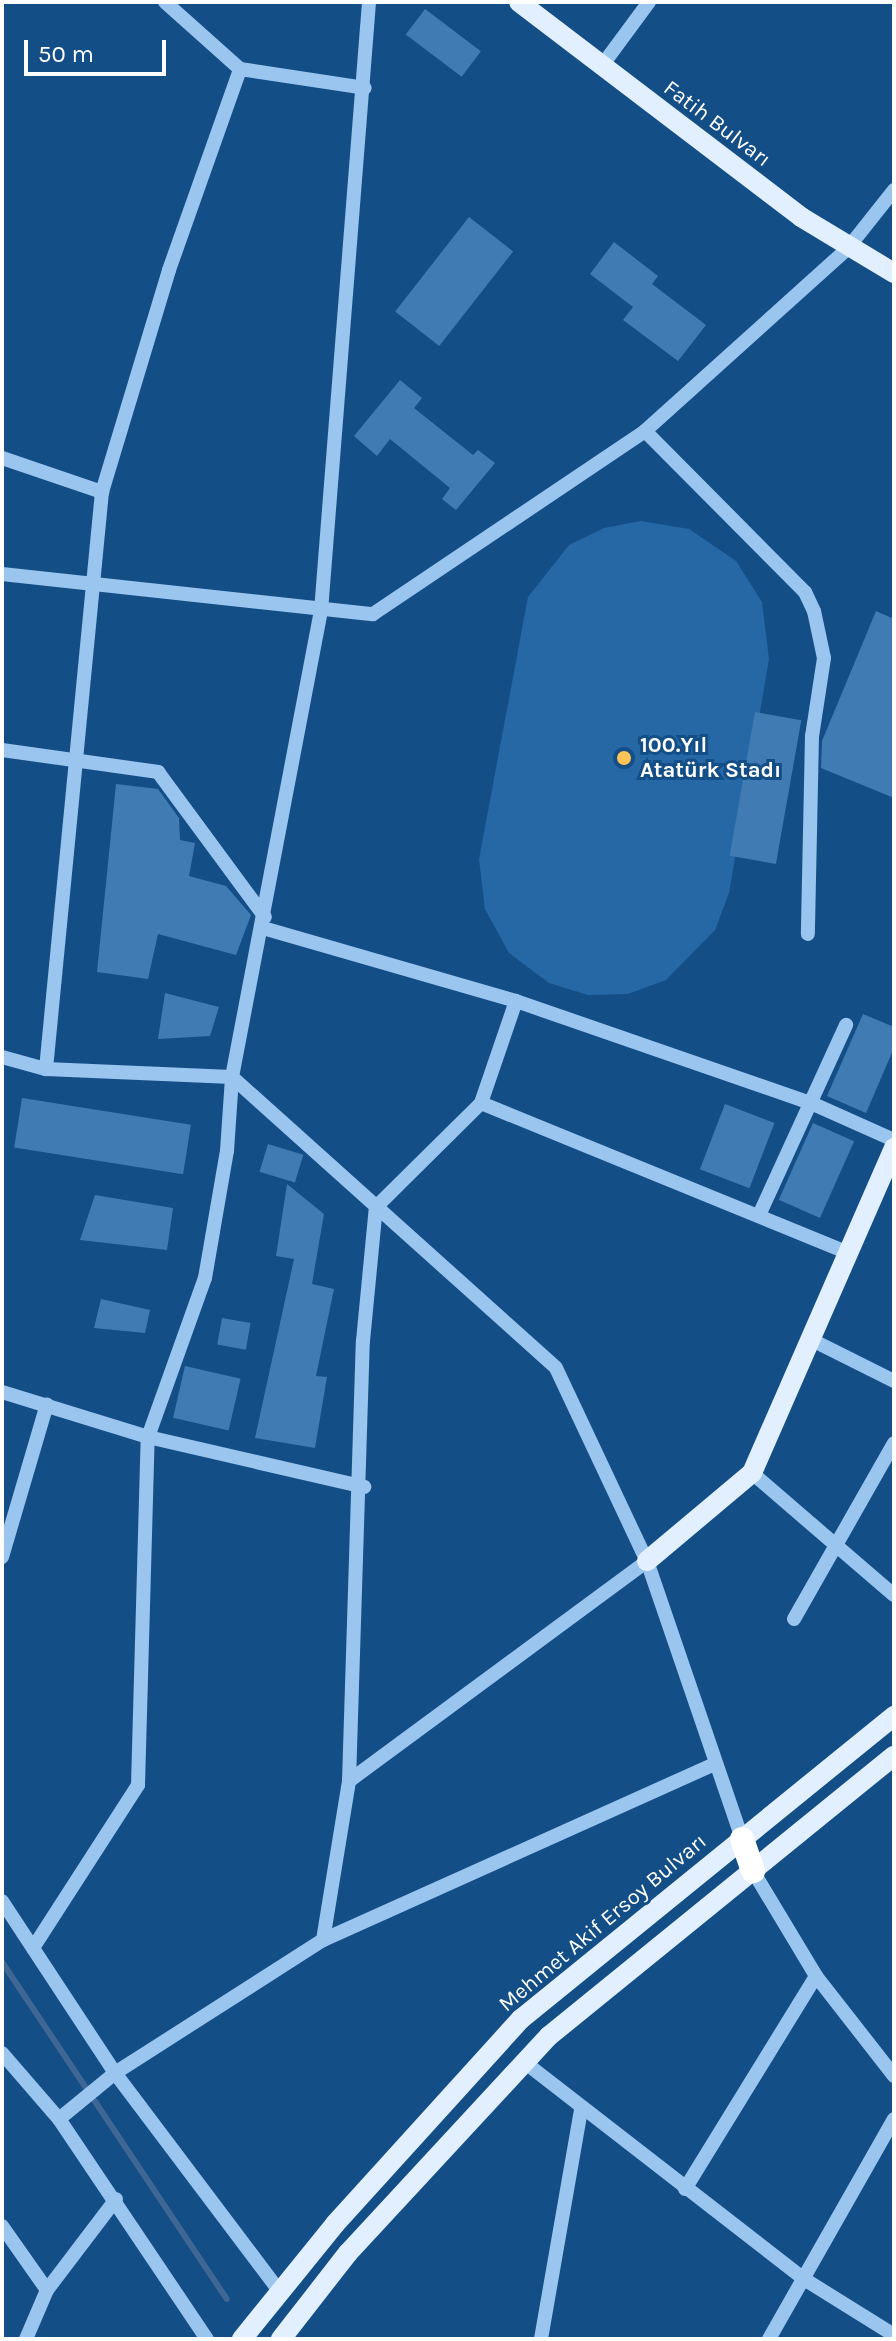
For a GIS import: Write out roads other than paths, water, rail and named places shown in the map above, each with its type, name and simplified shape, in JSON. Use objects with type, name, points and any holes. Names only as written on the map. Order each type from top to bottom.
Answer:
[{"type":"highway","points":[[742,1839],[753,1871]]},
{"type":"main road","name":"Fatih Bulvarı","points":[[519,2],[601,67],[848,248],[894,273]]},
{"type":"main road","points":[[647,1561],[752,1473],[894,1148]]},
{"type":"main road","name":"Mehmet Akif Ersoy Bulvarı","points":[[242,2339],[278,2289],[521,2019],[894,1716]]},
{"type":"main road","points":[[281,2339],[348,2253],[523,2061],[894,1756]]},
{"type":"street","points":[[165,2],[240,69],[365,88]]},
{"type":"street","points":[[33,1948],[138,1785],[148,1437],[205,1278],[232,1077],[264,923],[321,611],[365,88],[369,2]]},
{"type":"street","points":[[601,67],[649,2]]},
{"type":"street","points":[[46,1069],[80,757],[102,492],[240,69]]},
{"type":"street","points":[[2,574],[321,611],[373,614],[645,431],[848,248],[894,190]]},
{"type":"street","points":[[645,431],[805,592],[814,611],[824,658],[812,736],[808,934]]},
{"type":"street","points":[[2,458],[102,492]]},
{"type":"street","points":[[2,750],[80,757],[158,772],[264,923],[516,1001],[811,1103],[894,1140]]},
{"type":"street","points":[[323,1940],[349,1781],[364,1487],[363,1341],[376,1207],[481,1103],[516,1001]]},
{"type":"street","points":[[760,1213],[846,1025]]},
{"type":"street","points":[[2,1057],[46,1069],[232,1077],[556,1368],[647,1561],[742,1839]]},
{"type":"street","points":[[481,1103],[760,1213],[847,1252]]},
{"type":"street","points":[[810,1339],[894,1381]]},
{"type":"street","points":[[2,1392],[148,1437],[364,1487]]},
{"type":"street","points":[[2,1557],[47,1404]]},
{"type":"street","points":[[794,1619],[894,1443]]},
{"type":"street","points":[[752,1473],[894,1595]]},
{"type":"street","points":[[349,1781],[647,1561]]},
{"type":"street","points":[[59,2119],[115,2073],[323,1940],[714,1764]]},
{"type":"street","points":[[753,1871],[816,1976],[894,2076]]},
{"type":"street","points":[[2,1901],[115,2073],[278,2289]]},
{"type":"street","points":[[685,2189],[816,1976]]},
{"type":"street","points":[[2,2053],[59,2119],[116,2199],[207,2339]]},
{"type":"street","points":[[523,2061],[581,2110],[804,2279],[894,2335]]},
{"type":"street","points":[[541,2339],[581,2110]]},
{"type":"street","points":[[769,2339],[894,2119]]},
{"type":"street","points":[[26,2339],[47,2290],[116,2199]]},
{"type":"street","points":[[2,2226],[47,2290]]},
{"type":"waterway","points":[[2,1962],[227,2299]]},
{"type":"place","name":"100.Yıl Atatürk Stadı","points":[[624,758]]}]
